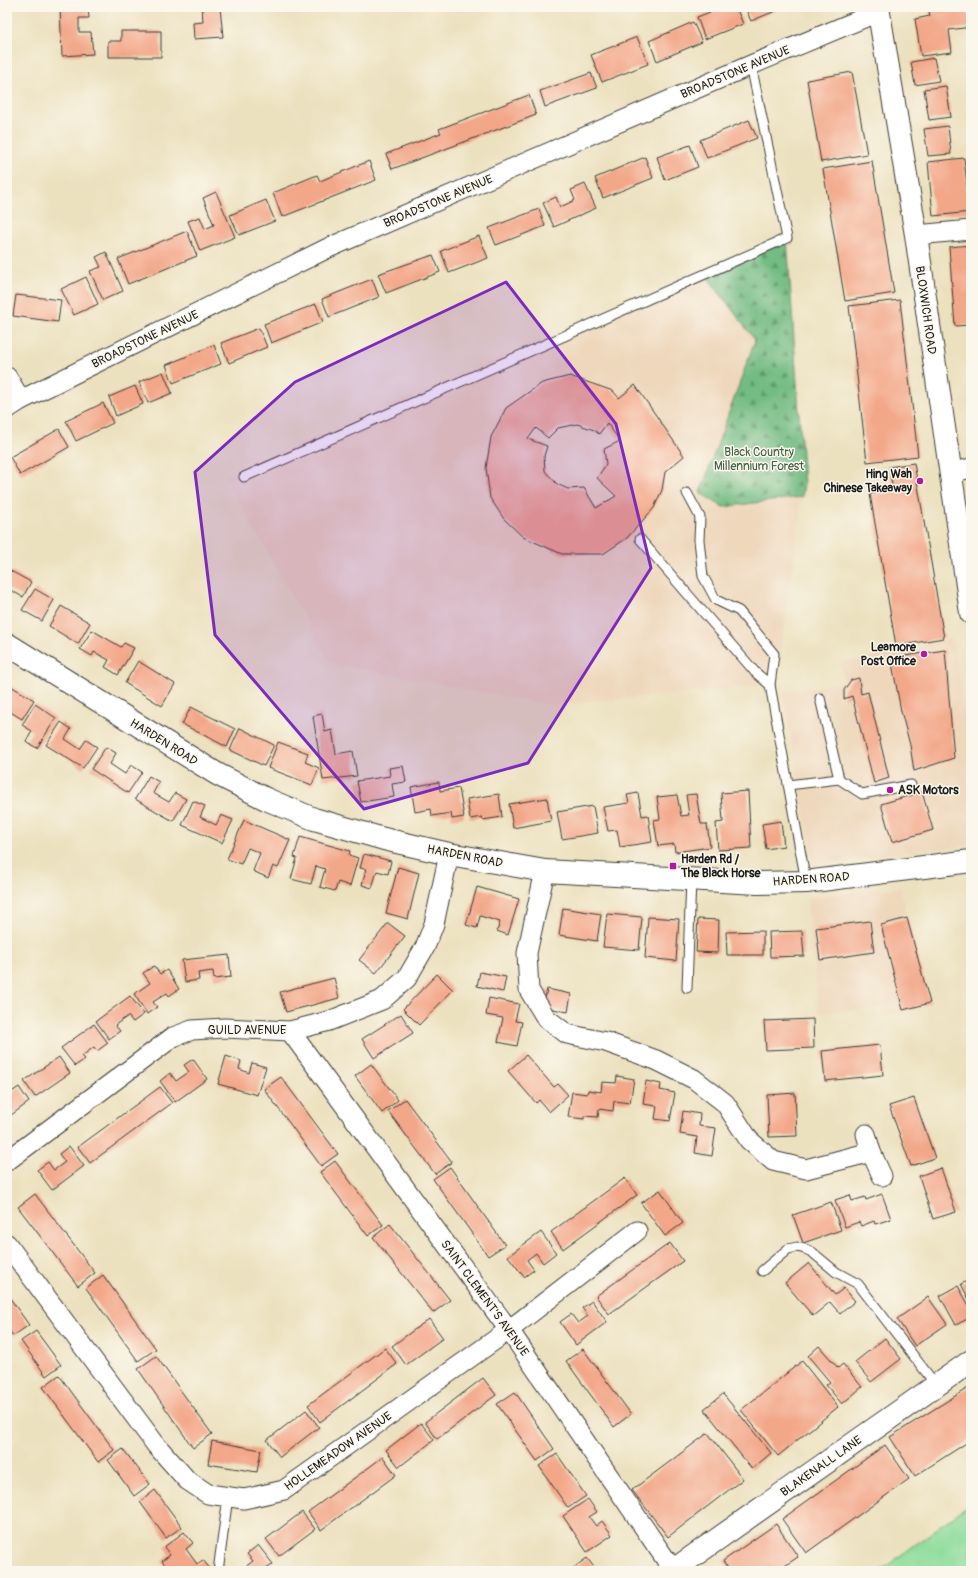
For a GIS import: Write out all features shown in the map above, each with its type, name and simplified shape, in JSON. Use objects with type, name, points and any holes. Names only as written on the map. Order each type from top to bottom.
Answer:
[{"type":"street","name":"BROADSTONE AVENUE","points":[[14,404],[326,249],[878,10]]},
{"type":"street","name":"BLOXWICH ROAD","points":[[878,10],[916,235],[971,613]]},
{"type":"street","points":[[916,235],[971,230]]},
{"type":"street","points":[[7,377],[14,404]]},
{"type":"street","points":[[950,473],[971,468]]},
{"type":"street","name":"HARDEN ROAD","points":[[7,644],[217,774],[266,799],[314,819],[384,839],[449,854],[546,871],[757,883],[806,882],[971,861]]},
{"type":"street","name":"GUILD AVENUE","points":[[7,1161],[173,1037],[192,1030],[224,1028],[290,1031],[329,1021],[382,1000],[407,978],[425,947],[434,924],[449,854]]},
{"type":"street","points":[[546,871],[527,953],[529,990],[546,1018],[567,1034],[606,1042],[656,1060],[694,1079],[725,1103],[749,1140],[774,1161],[806,1169],[871,1152]]},
{"type":"street","name":"SAINT CLEMENT'S AVENUE","points":[[290,1031],[509,1330],[672,1571]]},
{"type":"street","points":[[866,1134],[871,1152],[882,1176]]},
{"type":"street","name":"HOLLEMEADOW AVENUE","points":[[7,1244],[156,1445],[186,1480],[208,1494],[244,1499],[284,1490],[509,1330],[637,1231]]},
{"type":"street","name":"BLAKENALL LANE","points":[[672,1571],[971,1361]]},
{"type":"lane","points":[[244,477],[787,238],[751,65]]},
{"type":"lane","points":[[687,493],[700,517],[699,540],[703,576],[716,600],[739,612],[774,654],[770,685],[806,882]]},
{"type":"lane","points":[[640,539],[755,672],[770,685]]},
{"type":"lane","points":[[820,698],[839,779]]},
{"type":"lane","points":[[788,785],[839,779],[862,794],[911,785]]},
{"type":"lane","points":[[687,988],[691,879]]},
{"type":"lane","points":[[762,1271],[792,1247],[805,1249],[812,1252],[828,1266],[858,1284],[936,1385]]},
{"type":"lane","points":[[218,1571],[228,1497]]},
{"type":"highlighted area","points":[[506,282],[616,424],[651,568],[528,763],[364,809],[215,635],[195,472],[295,382]]},
{"type":"shaded area","points":[[787,238],[804,484],[777,675],[755,687],[549,705],[330,663],[224,476]]},
{"type":"shaded area","points":[[952,639],[971,744],[971,845],[814,865],[783,692],[843,682],[841,663]]},
{"type":"shaded area","points":[[900,887],[930,1003],[885,1016],[885,1007],[819,1013],[807,898]]},
{"type":"green space","name":"Black Country Millennium Forest","points":[[787,238],[804,484],[802,497],[723,507],[700,493],[755,340],[705,274]]},
{"type":"green space","points":[[971,1503],[971,1571],[880,1571]]},
{"type":"building","points":[[60,7],[88,7],[89,18],[79,18],[79,32],[91,32],[93,54],[62,56]]},
{"type":"building","points":[[202,7],[220,7],[223,37],[194,39],[193,23],[203,22]]},
{"type":"building","points":[[723,7],[736,7],[743,24],[705,39],[697,17]]},
{"type":"building","points":[[745,7],[785,7],[751,21]]},
{"type":"building","points":[[928,7],[968,7],[971,27],[949,30],[952,52],[921,56],[915,19],[930,16]]},
{"type":"building","points":[[693,22],[702,42],[657,61],[649,41]]},
{"type":"building","points":[[121,31],[161,31],[161,57],[108,57],[108,41],[121,41]]},
{"type":"building","points":[[637,37],[648,64],[602,82],[591,55]]},
{"type":"building","points":[[934,58],[939,81],[915,85],[911,62]]},
{"type":"building","points":[[852,72],[867,154],[821,162],[807,80]]},
{"type":"building","points":[[591,73],[597,88],[545,107],[540,91]]},
{"type":"building","points":[[946,86],[951,117],[929,120],[924,89]]},
{"type":"building","points":[[529,95],[536,115],[392,169],[386,154],[441,133],[439,129]]},
{"type":"building","points":[[749,120],[757,138],[707,158],[700,140]]},
{"type":"building","points":[[948,126],[951,154],[928,156],[924,129]]},
{"type":"building","points":[[690,145],[698,167],[665,180],[657,157]]},
{"type":"building","points":[[645,157],[653,178],[603,198],[595,178]]},
{"type":"building","points":[[964,158],[970,212],[933,216],[928,162]]},
{"type":"building","points":[[369,161],[376,180],[282,217],[273,193],[317,175],[320,181]]},
{"type":"building","points":[[872,161],[894,293],[845,301],[823,169]]},
{"type":"building","points":[[585,184],[596,208],[554,227],[543,203],[556,197],[560,207],[569,203],[575,200],[571,190]]},
{"type":"building","points":[[216,192],[235,237],[200,251],[188,221],[200,217],[205,229],[214,225],[203,198]]},
{"type":"building","points":[[266,200],[275,221],[239,235],[230,215]]},
{"type":"building","points":[[539,209],[545,226],[496,245],[489,228]]},
{"type":"building","points":[[187,231],[197,256],[128,284],[118,259]]},
{"type":"building","points":[[479,236],[488,258],[449,273],[441,251]]},
{"type":"building","points":[[971,245],[971,325],[955,326],[949,247]]},
{"type":"building","points":[[106,252],[123,291],[103,300],[90,271],[101,267],[96,257]]},
{"type":"building","points":[[433,255],[440,272],[386,293],[378,274]]},
{"type":"building","points":[[86,277],[98,304],[74,315],[61,289]]},
{"type":"building","points":[[372,279],[379,297],[329,317],[322,299]]},
{"type":"building","points":[[16,295],[61,300],[58,322],[13,316]]},
{"type":"building","points":[[900,300],[918,456],[867,462],[849,306]]},
{"type":"building","points":[[316,304],[323,322],[271,343],[264,324]]},
{"type":"building","points":[[259,328],[267,347],[229,363],[221,343]]},
{"type":"building","points":[[214,345],[221,364],[173,383],[166,365]]},
{"type":"building","points":[[163,372],[172,393],[148,403],[139,382]]},
{"type":"building","points":[[570,376],[613,391],[619,398],[635,385],[684,456],[665,472],[662,490],[654,508],[627,538],[603,554],[562,554],[523,537],[504,519],[490,498],[486,468],[491,437],[506,408],[542,383]],"holes":[[[607,423],[620,441],[604,449],[606,464],[597,478],[616,496],[596,508],[584,488],[568,489],[557,484],[545,471],[544,456],[547,446],[528,439],[536,428],[548,438],[558,428],[577,424],[594,430],[599,434]]]},
{"type":"building","points":[[135,386],[143,404],[116,416],[109,397]]},
{"type":"building","points":[[103,403],[113,423],[76,441],[66,421]]},
{"type":"building","points":[[59,429],[69,447],[20,475],[10,457]]},
{"type":"building","points":[[914,463],[944,638],[896,646],[870,494],[893,490],[889,467]]},
{"type":"building","points":[[7,569],[31,582],[23,597],[7,588]]},
{"type":"building","points":[[35,589],[54,600],[42,621],[22,610]]},
{"type":"building","points":[[61,606],[90,623],[78,644],[49,626]]},
{"type":"building","points":[[92,630],[121,647],[124,643],[134,648],[118,675],[105,667],[109,660],[94,652],[92,656],[80,649]]},
{"type":"building","points":[[945,650],[954,758],[914,771],[910,745],[901,711],[891,658]]},
{"type":"building","points":[[138,661],[175,684],[162,706],[125,683]]},
{"type":"building","points":[[859,678],[861,694],[868,692],[889,778],[874,783],[852,696],[844,699],[844,690],[851,680]]},
{"type":"building","points":[[9,685],[34,700],[22,719],[7,710],[7,689]]},
{"type":"building","points":[[35,704],[56,718],[37,748],[26,742],[32,731],[22,725]]},
{"type":"building","points":[[191,707],[235,729],[227,747],[182,724]]},
{"type":"building","points":[[322,714],[325,732],[332,730],[336,754],[353,751],[357,776],[323,780],[313,716]]},
{"type":"building","points":[[61,722],[71,729],[65,739],[80,749],[86,740],[97,747],[83,768],[46,745]]},
{"type":"building","points":[[240,728],[274,745],[264,766],[230,750]]},
{"type":"building","points":[[278,742],[308,753],[305,762],[319,768],[312,785],[268,768]]},
{"type":"building","points":[[106,747],[116,753],[110,764],[125,774],[131,765],[142,772],[128,793],[91,769]]},
{"type":"building","points":[[403,766],[406,782],[392,784],[394,797],[361,802],[357,781],[390,776],[389,768]]},
{"type":"building","points":[[149,776],[159,782],[153,793],[169,802],[175,793],[186,799],[173,821],[135,799]]},
{"type":"building","points":[[439,782],[440,791],[459,788],[464,817],[452,819],[451,813],[432,816],[431,809],[415,812],[411,787]]},
{"type":"building","points":[[748,791],[751,848],[718,850],[716,823],[723,822],[721,793]]},
{"type":"building","points":[[922,792],[933,830],[892,842],[881,804]]},
{"type":"building","points":[[638,793],[642,816],[648,815],[652,842],[620,847],[617,830],[608,831],[603,807],[629,803],[627,795]]},
{"type":"building","points":[[499,794],[502,817],[483,820],[482,817],[470,819],[467,799]]},
{"type":"building","points":[[696,794],[701,824],[707,824],[710,847],[675,852],[674,844],[658,846],[654,820],[660,819],[657,797],[677,795],[681,816],[689,815],[686,795]]},
{"type":"building","points":[[547,798],[551,821],[513,828],[509,804]]},
{"type":"building","points":[[193,801],[205,806],[200,817],[216,825],[221,815],[233,820],[222,843],[182,825]]},
{"type":"building","points":[[593,806],[598,833],[562,839],[557,812]]},
{"type":"building","points":[[244,820],[290,840],[278,868],[273,866],[268,878],[253,871],[260,853],[248,848],[241,864],[227,859]]},
{"type":"building","points":[[781,821],[784,846],[766,849],[762,824]]},
{"type":"building","points":[[300,837],[350,851],[349,855],[358,858],[350,886],[338,882],[335,891],[320,887],[325,869],[316,866],[311,884],[291,879],[297,858],[294,857]]},
{"type":"building","points":[[364,854],[391,861],[388,874],[377,871],[372,888],[362,885],[366,869],[360,868]]},
{"type":"building","points":[[398,867],[419,873],[408,919],[386,913]]},
{"type":"building","points":[[477,887],[519,899],[508,935],[497,931],[500,922],[480,916],[477,928],[466,925]]},
{"type":"building","points":[[563,908],[601,914],[597,941],[559,935]]},
{"type":"building","points":[[607,914],[642,917],[639,950],[603,947]]},
{"type":"building","points":[[648,917],[679,919],[676,961],[645,958]]},
{"type":"building","points":[[907,918],[930,1003],[903,1010],[881,925]]},
{"type":"building","points":[[698,919],[719,920],[718,953],[696,952]]},
{"type":"building","points":[[870,921],[874,952],[820,960],[816,928]]},
{"type":"building","points":[[388,923],[405,936],[376,973],[359,960]]},
{"type":"building","points":[[763,931],[763,955],[727,955],[726,932]]},
{"type":"building","points":[[802,931],[804,956],[770,957],[769,932]]},
{"type":"building","points":[[229,955],[231,977],[214,979],[213,971],[198,973],[199,980],[185,982],[182,960]]},
{"type":"building","points":[[154,966],[160,974],[167,970],[179,989],[169,996],[167,993],[153,1002],[157,1007],[147,1014],[134,994],[150,983],[143,973]]},
{"type":"building","points":[[480,972],[506,977],[503,992],[477,986]]},
{"type":"building","points":[[437,974],[453,990],[419,1025],[403,1009]]},
{"type":"building","points":[[334,978],[339,998],[286,1012],[280,992]]},
{"type":"building","points":[[547,989],[571,994],[568,1012],[543,1007]]},
{"type":"building","points":[[130,996],[144,1014],[133,1022],[128,1016],[115,1025],[120,1031],[109,1039],[96,1021]]},
{"type":"building","points":[[489,998],[519,1004],[515,1021],[522,1022],[517,1046],[498,1042],[503,1018],[486,1015]]},
{"type":"building","points":[[401,1014],[413,1033],[374,1058],[362,1039]]},
{"type":"building","points":[[813,1019],[814,1048],[766,1050],[764,1021]]},
{"type":"building","points":[[94,1024],[108,1043],[97,1051],[94,1047],[82,1056],[85,1059],[75,1066],[61,1048]]},
{"type":"building","points":[[880,1045],[883,1075],[825,1081],[822,1051]]},
{"type":"building","points":[[526,1055],[554,1087],[558,1084],[568,1095],[549,1112],[539,1100],[536,1103],[508,1071]]},
{"type":"building","points":[[226,1056],[241,1061],[239,1069],[249,1073],[252,1063],[266,1067],[257,1095],[218,1084]]},
{"type":"building","points":[[59,1057],[70,1073],[35,1097],[24,1081]]},
{"type":"building","points":[[193,1059],[207,1079],[175,1102],[160,1081],[170,1073],[176,1081],[189,1072],[184,1065]]},
{"type":"building","points":[[371,1064],[398,1100],[382,1113],[355,1076]]},
{"type":"building","points":[[617,1076],[634,1079],[630,1103],[614,1101],[613,1111],[599,1109],[598,1117],[584,1116],[584,1119],[568,1117],[572,1092],[587,1094],[588,1090],[601,1092],[602,1082],[616,1083]]},
{"type":"building","points":[[281,1077],[338,1154],[321,1166],[264,1089]]},
{"type":"building","points":[[646,1081],[661,1084],[660,1090],[675,1093],[670,1121],[655,1119],[657,1106],[643,1104]]},
{"type":"building","points":[[19,1087],[29,1102],[7,1118],[7,1095]]},
{"type":"building","points":[[160,1087],[172,1103],[90,1163],[78,1147]]},
{"type":"building","points":[[795,1093],[797,1136],[769,1137],[767,1095]]},
{"type":"building","points":[[914,1098],[935,1158],[911,1166],[889,1106]]},
{"type":"building","points":[[405,1099],[452,1162],[435,1174],[388,1111]]},
{"type":"building","points":[[683,1111],[700,1114],[699,1126],[716,1128],[712,1156],[695,1153],[697,1137],[680,1134]]},
{"type":"building","points":[[69,1146],[84,1166],[52,1190],[37,1170],[48,1162],[54,1170],[65,1162],[59,1154]]},
{"type":"building","points":[[335,1161],[383,1225],[368,1236],[320,1172]]},
{"type":"building","points":[[450,1167],[505,1245],[488,1256],[433,1179]]},
{"type":"building","points":[[941,1168],[956,1212],[933,1219],[919,1176]]},
{"type":"building","points":[[625,1178],[637,1195],[563,1249],[551,1232]]},
{"type":"building","points":[[660,1190],[683,1223],[665,1236],[641,1203]]},
{"type":"building","points":[[35,1194],[95,1273],[78,1286],[18,1207]]},
{"type":"building","points":[[882,1194],[891,1219],[875,1224],[874,1221],[861,1226],[859,1222],[845,1227],[835,1200],[850,1195],[852,1201],[865,1197],[866,1200]]},
{"type":"building","points":[[831,1202],[841,1230],[803,1243],[793,1215]]},
{"type":"building","points":[[390,1224],[450,1300],[433,1313],[373,1237]]},
{"type":"building","points":[[541,1232],[556,1253],[543,1263],[536,1253],[527,1260],[534,1270],[524,1277],[508,1256]]},
{"type":"building","points":[[670,1243],[683,1261],[609,1314],[596,1296]]},
{"type":"building","points":[[809,1263],[835,1295],[844,1288],[855,1301],[840,1314],[830,1302],[813,1316],[785,1283]]},
{"type":"building","points":[[103,1275],[156,1349],[138,1361],[86,1288]]},
{"type":"building","points":[[971,1279],[971,1303],[961,1284]]},
{"type":"building","points":[[958,1286],[971,1309],[971,1317],[956,1325],[940,1296]]},
{"type":"building","points":[[7,1294],[29,1325],[13,1336],[7,1327]]},
{"type":"building","points":[[928,1297],[947,1324],[915,1346],[897,1319]]},
{"type":"building","points":[[592,1301],[607,1322],[576,1345],[560,1322],[571,1314],[578,1323],[588,1316],[582,1308]]},
{"type":"building","points":[[429,1319],[443,1338],[406,1365],[392,1346]]},
{"type":"building","points":[[36,1331],[61,1365],[46,1376],[21,1341]]},
{"type":"building","points":[[885,1338],[901,1359],[871,1382],[855,1362]]},
{"type":"building","points":[[819,1346],[838,1368],[843,1364],[862,1387],[842,1404],[826,1385],[830,1382],[808,1356]]},
{"type":"building","points":[[385,1348],[397,1364],[320,1422],[308,1405]]},
{"type":"building","points":[[583,1349],[631,1414],[614,1427],[566,1361]]},
{"type":"building","points":[[156,1356],[212,1434],[193,1448],[138,1369]]},
{"type":"building","points":[[802,1361],[838,1407],[778,1456],[741,1410]]},
{"type":"building","points":[[59,1375],[114,1450],[98,1462],[43,1387]]},
{"type":"building","points":[[483,1378],[496,1395],[437,1439],[425,1422]]},
{"type":"building","points":[[971,1386],[971,1440],[915,1476],[890,1437]]},
{"type":"building","points":[[515,1392],[554,1449],[537,1461],[497,1404]]},
{"type":"building","points":[[723,1394],[771,1453],[752,1469],[704,1409]]},
{"type":"building","points":[[306,1410],[319,1427],[280,1457],[267,1440]]},
{"type":"building","points":[[421,1423],[434,1440],[399,1467],[386,1450]]},
{"type":"building","points":[[708,1433],[743,1479],[668,1537],[632,1490]]},
{"type":"building","points":[[212,1441],[261,1450],[257,1472],[208,1464]]},
{"type":"building","points":[[885,1445],[909,1479],[806,1553],[782,1519]]},
{"type":"building","points":[[123,1449],[150,1484],[134,1496],[108,1460]]},
{"type":"building","points":[[557,1454],[586,1496],[568,1508],[539,1466]]},
{"type":"building","points":[[383,1457],[396,1475],[321,1530],[308,1512]]},
{"type":"building","points":[[155,1490],[182,1527],[166,1538],[140,1502]]},
{"type":"building","points":[[588,1499],[597,1512],[589,1517],[596,1526],[602,1521],[612,1535],[587,1552],[563,1516]]},
{"type":"building","points":[[302,1512],[315,1529],[279,1556],[266,1539]]},
{"type":"building","points":[[776,1524],[798,1557],[777,1571],[730,1571],[723,1561]]},
{"type":"building","points":[[184,1532],[193,1543],[186,1549],[197,1564],[203,1560],[211,1570],[183,1571],[180,1566],[174,1571],[169,1571],[162,1561],[170,1555],[164,1547]]},
{"type":"building","points":[[258,1545],[273,1564],[264,1571],[240,1571],[253,1561],[247,1554]]},
{"type":"building","points":[[587,1558],[597,1571],[569,1571]]},
{"type":"place","name":"Hing Wah Chinese Takeaway","points":[[920,481]]},
{"type":"place","name":"Leamore Post Office","points":[[924,654]]},
{"type":"place","name":"ASK Motors","points":[[890,790]]},
{"type":"place","name":"Harden Rd / The Black Horse","points":[[673,866]]}]
